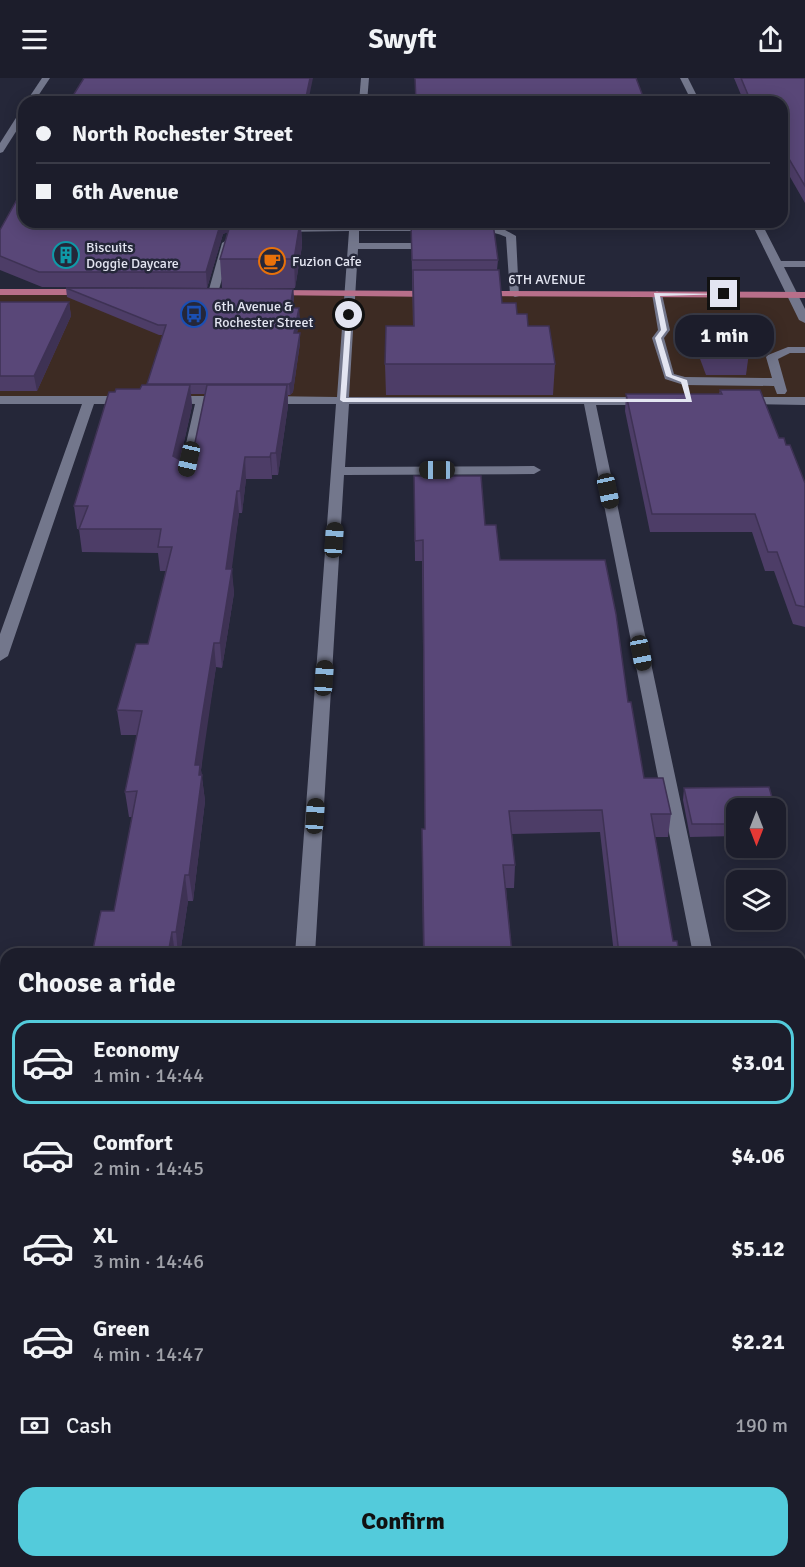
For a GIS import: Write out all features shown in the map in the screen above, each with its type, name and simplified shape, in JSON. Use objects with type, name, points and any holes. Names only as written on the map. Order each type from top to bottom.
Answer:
[{"type":"main road","points":[[0,292],[106,292]]},
{"type":"main road","points":[[258,293],[444,294]]},
{"type":"main road","name":"6TH AVENUE","points":[[468,294],[805,295]]},
{"type":"street","points":[[34,96],[46,78]]},
{"type":"street","points":[[364,96],[365,78]]},
{"type":"street","points":[[684,78],[693,96]]},
{"type":"street","points":[[0,150],[18,122]]},
{"type":"street","points":[[263,229],[286,228]]},
{"type":"street","points":[[305,948],[355,228]]},
{"type":"street","points":[[461,228],[496,228],[511,236],[506,245],[515,294]]},
{"type":"street","points":[[759,228],[805,320]]},
{"type":"street","points":[[212,293],[229,236],[235,232]]},
{"type":"street","points":[[353,246],[444,246]]},
{"type":"street","points":[[777,264],[805,264]]},
{"type":"street","points":[[657,294],[664,330],[658,338],[669,376],[686,386],[777,382]]},
{"type":"street","points":[[785,401],[777,382],[777,372],[772,357],[788,350],[805,350]]},
{"type":"street","points":[[0,400],[667,401]]},
{"type":"street","points":[[0,656],[89,400]]},
{"type":"street","points":[[184,479],[202,400]]},
{"type":"street","points":[[589,400],[702,948]]},
{"type":"street","points":[[725,401],[805,401]]},
{"type":"street","points":[[338,471],[534,470]]},
{"type":"shaded area","points":[[0,292],[792,295],[805,320],[805,401],[0,400]]},
{"type":"building","points":[[84,78],[310,78],[306,96],[73,96]]},
{"type":"building","points":[[415,78],[636,78],[643,96],[416,96]]},
{"type":"building","points":[[741,78],[805,78],[805,186],[788,157],[788,96],[748,96]]},
{"type":"building","points":[[18,198],[18,228],[219,228],[206,272],[39,272],[0,256],[0,230]]},
{"type":"building","points":[[229,228],[299,228],[294,259],[220,259]]},
{"type":"building","points":[[411,228],[494,228],[498,260],[412,260]]},
{"type":"building","points":[[413,270],[499,270],[502,303],[516,303],[517,314],[527,314],[528,326],[549,326],[555,364],[385,364],[386,326],[414,326]]},
{"type":"building","points":[[66,288],[293,289],[290,308],[299,308],[294,333],[300,333],[292,382],[289,384],[147,384],[166,325],[158,325]]},
{"type":"building","points":[[0,302],[69,302],[34,376],[0,376]]},
{"type":"building","points":[[700,318],[739,318],[750,345],[710,344]]},
{"type":"building","points":[[142,385],[190,385],[173,456],[184,462],[192,457],[207,385],[287,385],[276,453],[271,453],[270,457],[245,457],[240,491],[237,491],[226,569],[232,569],[220,643],[214,643],[202,717],[195,765],[200,765],[199,775],[202,775],[189,875],[185,875],[176,932],[172,932],[169,948],[93,948],[101,911],[114,911],[137,791],[125,792],[142,711],[117,710],[136,644],[148,644],[172,547],[158,547],[161,529],[79,529],[88,506],[74,506],[109,392],[115,392],[116,389],[140,389]]},
{"type":"building","points":[[720,390],[760,390],[779,438],[784,438],[786,445],[790,445],[805,483],[805,607],[796,605],[777,552],[768,552],[755,514],[652,514],[626,394],[722,394]]},
{"type":"building","points":[[414,476],[481,476],[485,525],[496,525],[500,560],[605,560],[616,614],[628,702],[631,702],[644,778],[663,778],[671,814],[651,814],[673,941],[677,941],[678,948],[618,948],[602,810],[509,811],[515,865],[503,865],[511,948],[424,948],[423,540],[415,541]]},
{"type":"building","points":[[769,787],[772,798],[726,798],[726,824],[692,824],[684,788]]},
{"type":"place","name":"Biscuits Doggie Daycare","points":[[66,255]]},
{"type":"place","name":"Fuzion Cafe","points":[[272,261]]},
{"type":"place","name":"6th Avenue & Rochester Street","points":[[194,314]]},
{"type":"route","points":[[349,315],[343,400],[690,401],[684,381],[669,376],[658,338],[664,330],[657,294],[724,294]]}]
